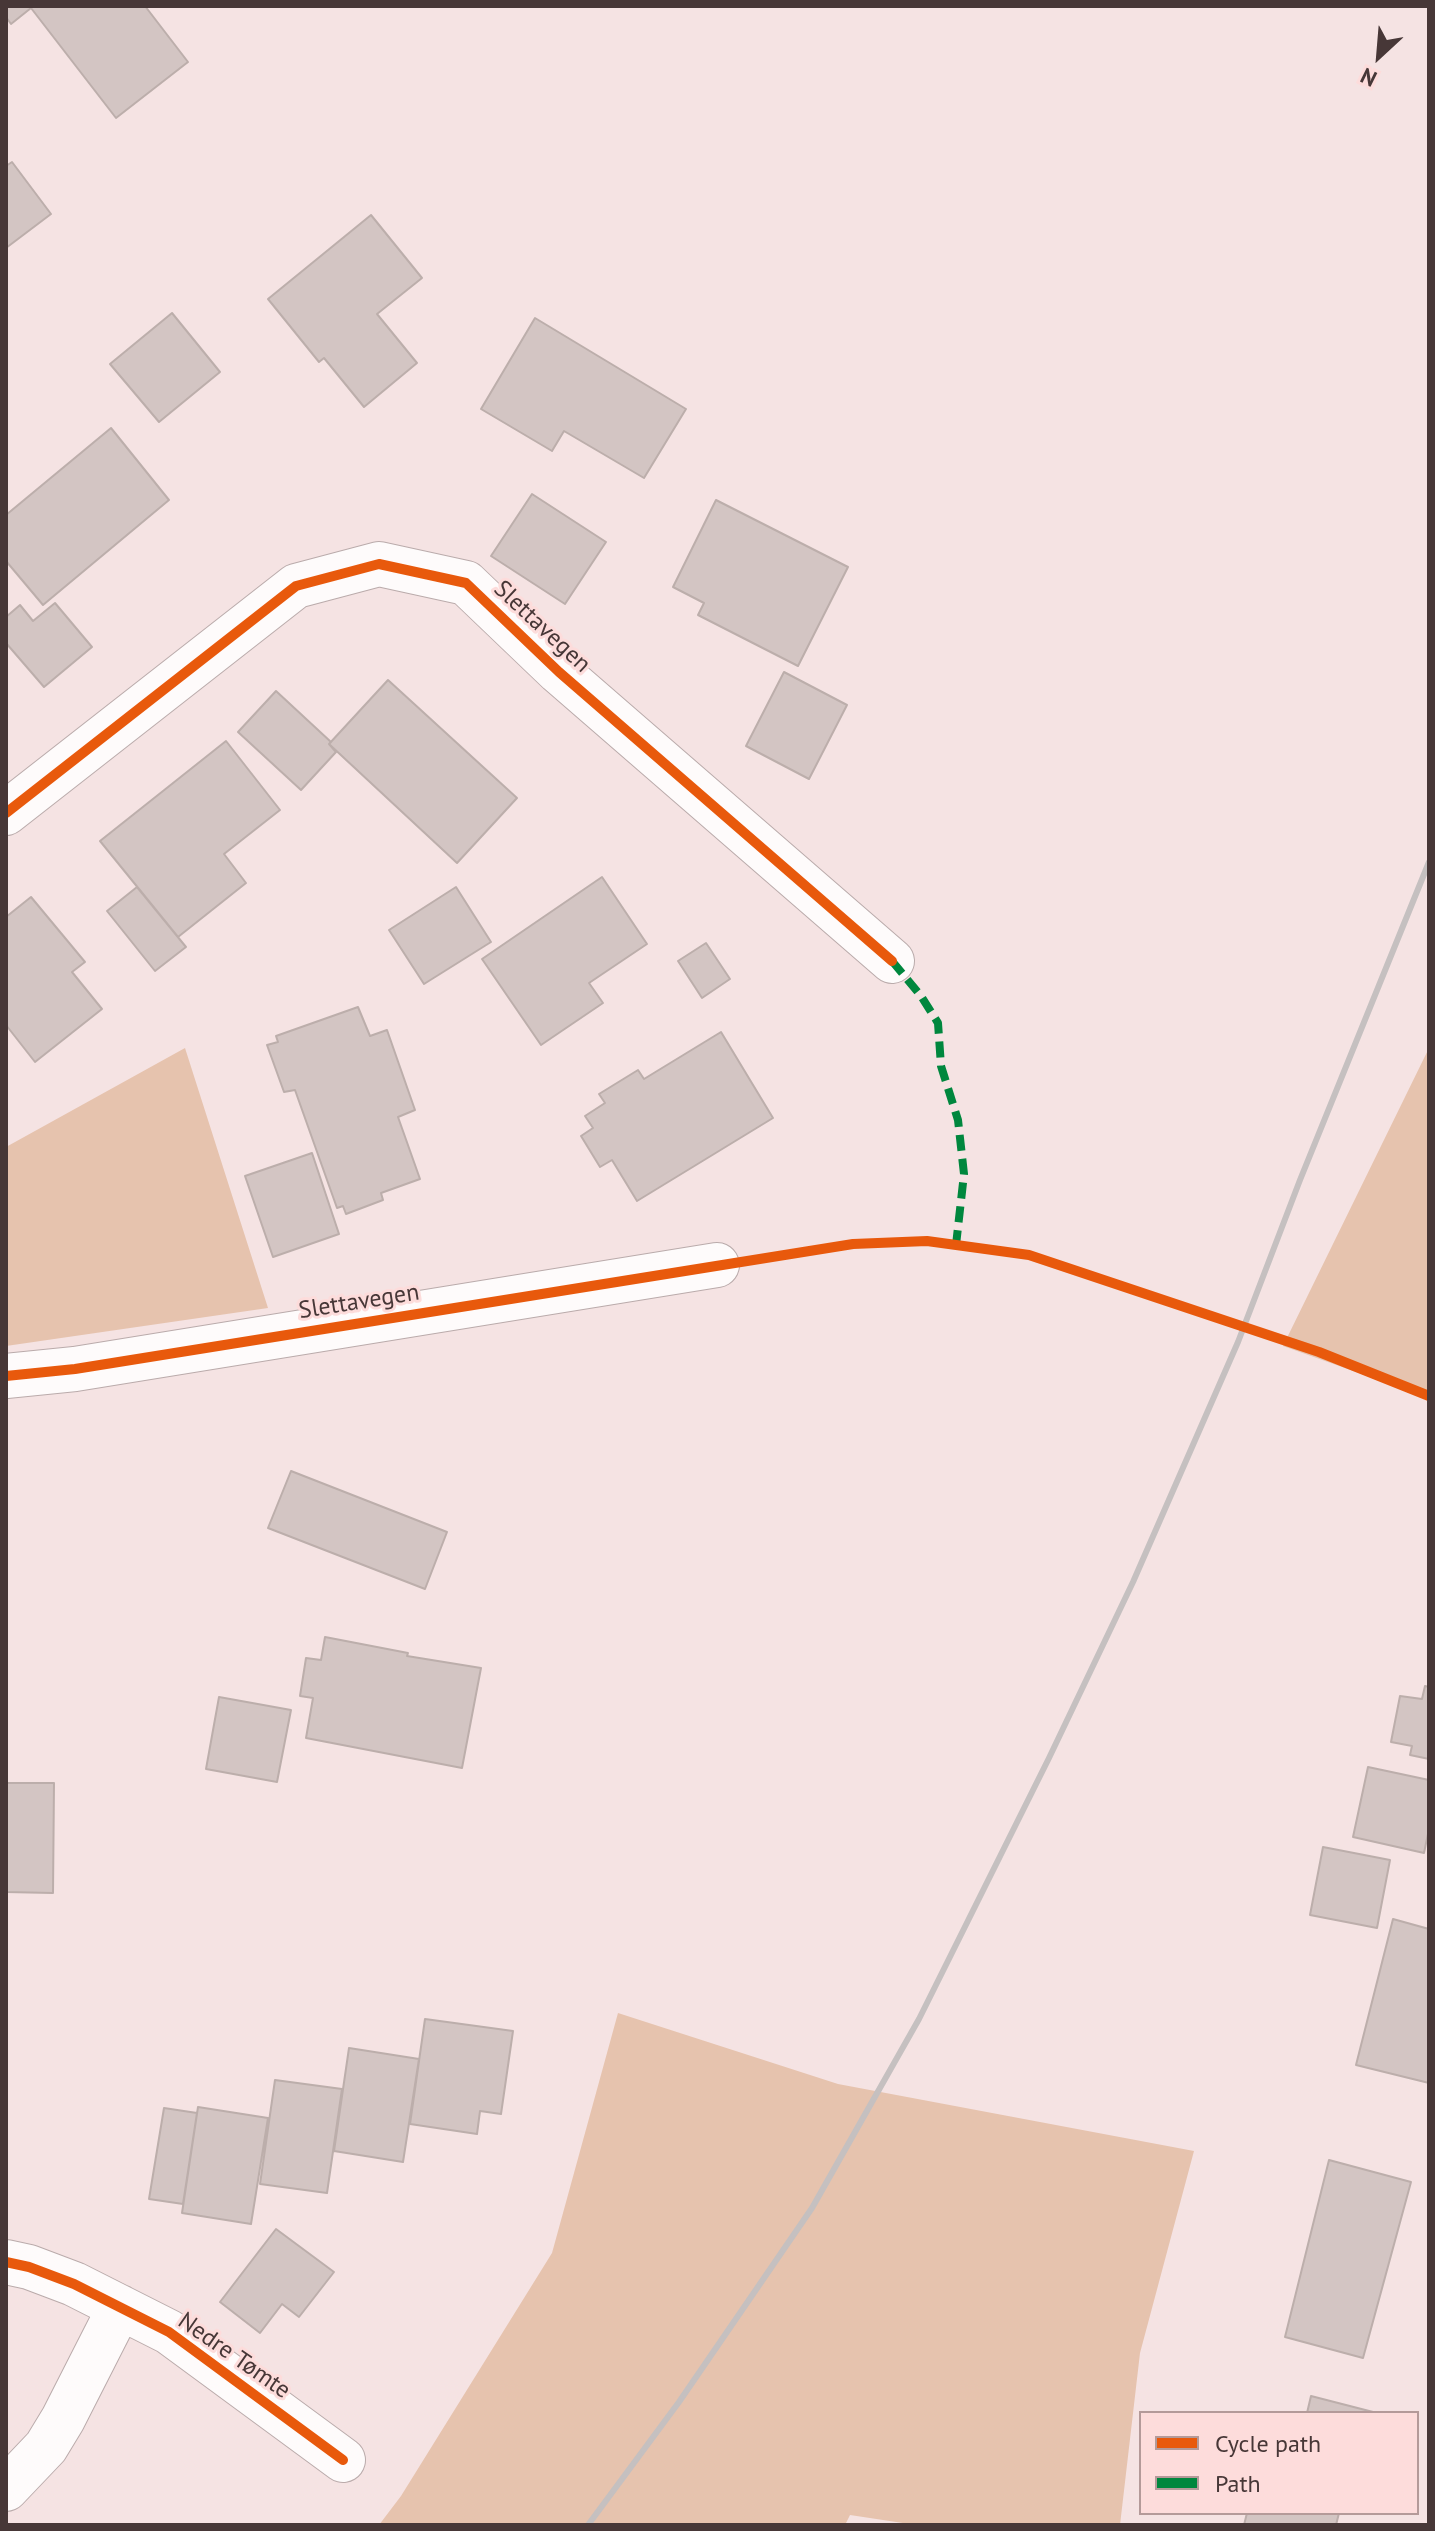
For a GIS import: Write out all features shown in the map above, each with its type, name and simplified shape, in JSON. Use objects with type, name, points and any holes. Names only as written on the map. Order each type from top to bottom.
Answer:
[{"type":"street","name":"Slettavegen","points":[[6,813],[296,586],[379,564],[466,583],[559,672],[892,961]]},
{"type":"street","name":"Slettavegen","points":[[6,1376],[75,1369],[717,1265]]},
{"type":"street","name":"Nedre Tømte","points":[[6,2262],[53,2274],[169,2332],[343,2460]]},
{"type":"street","points":[[6,2489],[46,2447],[120,2307]]},
{"type":"shaded area","points":[[185,1048],[268,1308],[6,1346],[6,1147]]},
{"type":"shaded area","points":[[1429,1048],[1429,1398],[1283,1346]]},
{"type":"shaded area","points":[[618,2013],[838,2084],[1194,2151],[1140,2353],[1120,2525],[916,2525],[850,2515],[845,2525],[379,2525],[401,2496],[552,2253]]},
{"type":"building","points":[[6,6],[145,6],[188,62],[116,118],[31,8],[11,24],[6,17]]},
{"type":"building","points":[[12,162],[51,214],[6,248],[6,166]]},
{"type":"building","points":[[371,215],[422,278],[377,314],[417,363],[364,407],[324,358],[319,362],[268,299]]},
{"type":"building","points":[[172,313],[220,372],[159,422],[110,364]]},
{"type":"building","points":[[535,318],[686,409],[644,478],[564,431],[552,451],[481,409]]},
{"type":"building","points":[[111,428],[169,500],[43,605],[6,561],[6,515]]},
{"type":"building","points":[[532,494],[606,542],[565,604],[491,556]]},
{"type":"building","points":[[716,500],[848,567],[798,666],[698,615],[704,603],[673,587]]},
{"type":"building","points":[[55,603],[92,647],[44,687],[6,643],[6,617],[20,605],[33,621]]},
{"type":"building","points":[[784,672],[847,705],[809,779],[746,746]]},
{"type":"building","points":[[388,680],[517,798],[457,863],[329,744]]},
{"type":"building","points":[[276,691],[331,742],[329,744],[336,752],[301,790],[238,732]]},
{"type":"building","points":[[226,741],[280,810],[224,854],[246,883],[178,937],[100,841]]},
{"type":"building","points":[[602,877],[647,944],[589,983],[603,1003],[541,1045],[482,959]]},
{"type":"building","points":[[137,887],[186,947],[155,971],[107,911]]},
{"type":"building","points":[[456,887],[491,942],[424,984],[389,930]]},
{"type":"building","points":[[31,897],[85,962],[72,972],[102,1009],[35,1062],[6,1025],[6,917]]},
{"type":"building","points":[[706,943],[730,979],[702,998],[678,961]]},
{"type":"building","points":[[358,1007],[370,1036],[387,1030],[415,1110],[398,1117],[420,1179],[381,1193],[383,1200],[346,1214],[343,1206],[337,1208],[295,1090],[284,1092],[267,1045],[278,1042],[276,1036]]},
{"type":"building","points":[[721,1032],[773,1118],[637,1201],[612,1160],[600,1167],[581,1136],[593,1128],[585,1116],[605,1103],[599,1094],[638,1070],[644,1079]]},
{"type":"building","points":[[312,1153],[339,1234],[273,1257],[245,1176]]},
{"type":"building","points":[[291,1471],[447,1532],[425,1589],[268,1528]]},
{"type":"building","points":[[325,1637],[408,1653],[407,1656],[481,1668],[462,1768],[306,1738],[313,1698],[300,1696],[306,1658],[321,1660]]},
{"type":"building","points":[[1425,1686],[1429,1687],[1429,1759],[1410,1755],[1412,1746],[1391,1742],[1400,1696],[1422,1699]]},
{"type":"building","points":[[219,1697],[291,1710],[277,1782],[206,1769]]},
{"type":"building","points":[[1368,1767],[1429,1780],[1429,1829],[1424,1853],[1353,1837]]},
{"type":"building","points":[[6,1783],[54,1783],[53,1893],[6,1892]]},
{"type":"building","points":[[1323,1847],[1390,1860],[1377,1928],[1310,1915]]},
{"type":"building","points":[[1393,1919],[1429,1929],[1429,2083],[1356,2065]]},
{"type":"building","points":[[425,2019],[513,2031],[501,2114],[480,2111],[477,2134],[410,2124]]},
{"type":"building","points":[[349,2048],[419,2059],[403,2162],[334,2151]]},
{"type":"building","points":[[275,2080],[342,2089],[327,2193],[260,2184]]},
{"type":"building","points":[[198,2107],[268,2118],[251,2224],[182,2213]]},
{"type":"building","points":[[164,2108],[197,2113],[183,2204],[149,2199]]},
{"type":"building","points":[[1329,2160],[1411,2182],[1363,2358],[1285,2337]]},
{"type":"building","points":[[276,2229],[334,2272],[299,2317],[282,2304],[260,2333],[220,2302]]},
{"type":"building","points":[[1311,2396],[1369,2411],[1307,2411]]},
{"type":"building","points":[[1246,2515],[1338,2515],[1336,2525],[1244,2525]]},
{"type":"railway","points":[[588,2525],[679,2402],[812,2208],[919,2019],[1133,1582],[1238,1342],[1429,862]]},
{"type":"marked path","points":[[892,961],[921,996],[938,1023],[941,1066],[958,1120],[964,1174],[956,1245]]},
{"type":"cycle path","points":[[6,813],[296,586],[379,564],[466,583],[559,672],[892,961]]},
{"type":"cycle path","points":[[6,1376],[75,1369],[853,1244],[927,1241],[1029,1255],[1319,1352],[1429,1396]]},
{"type":"cycle path","points":[[6,2262],[74,2284],[169,2332],[343,2460]]}]
